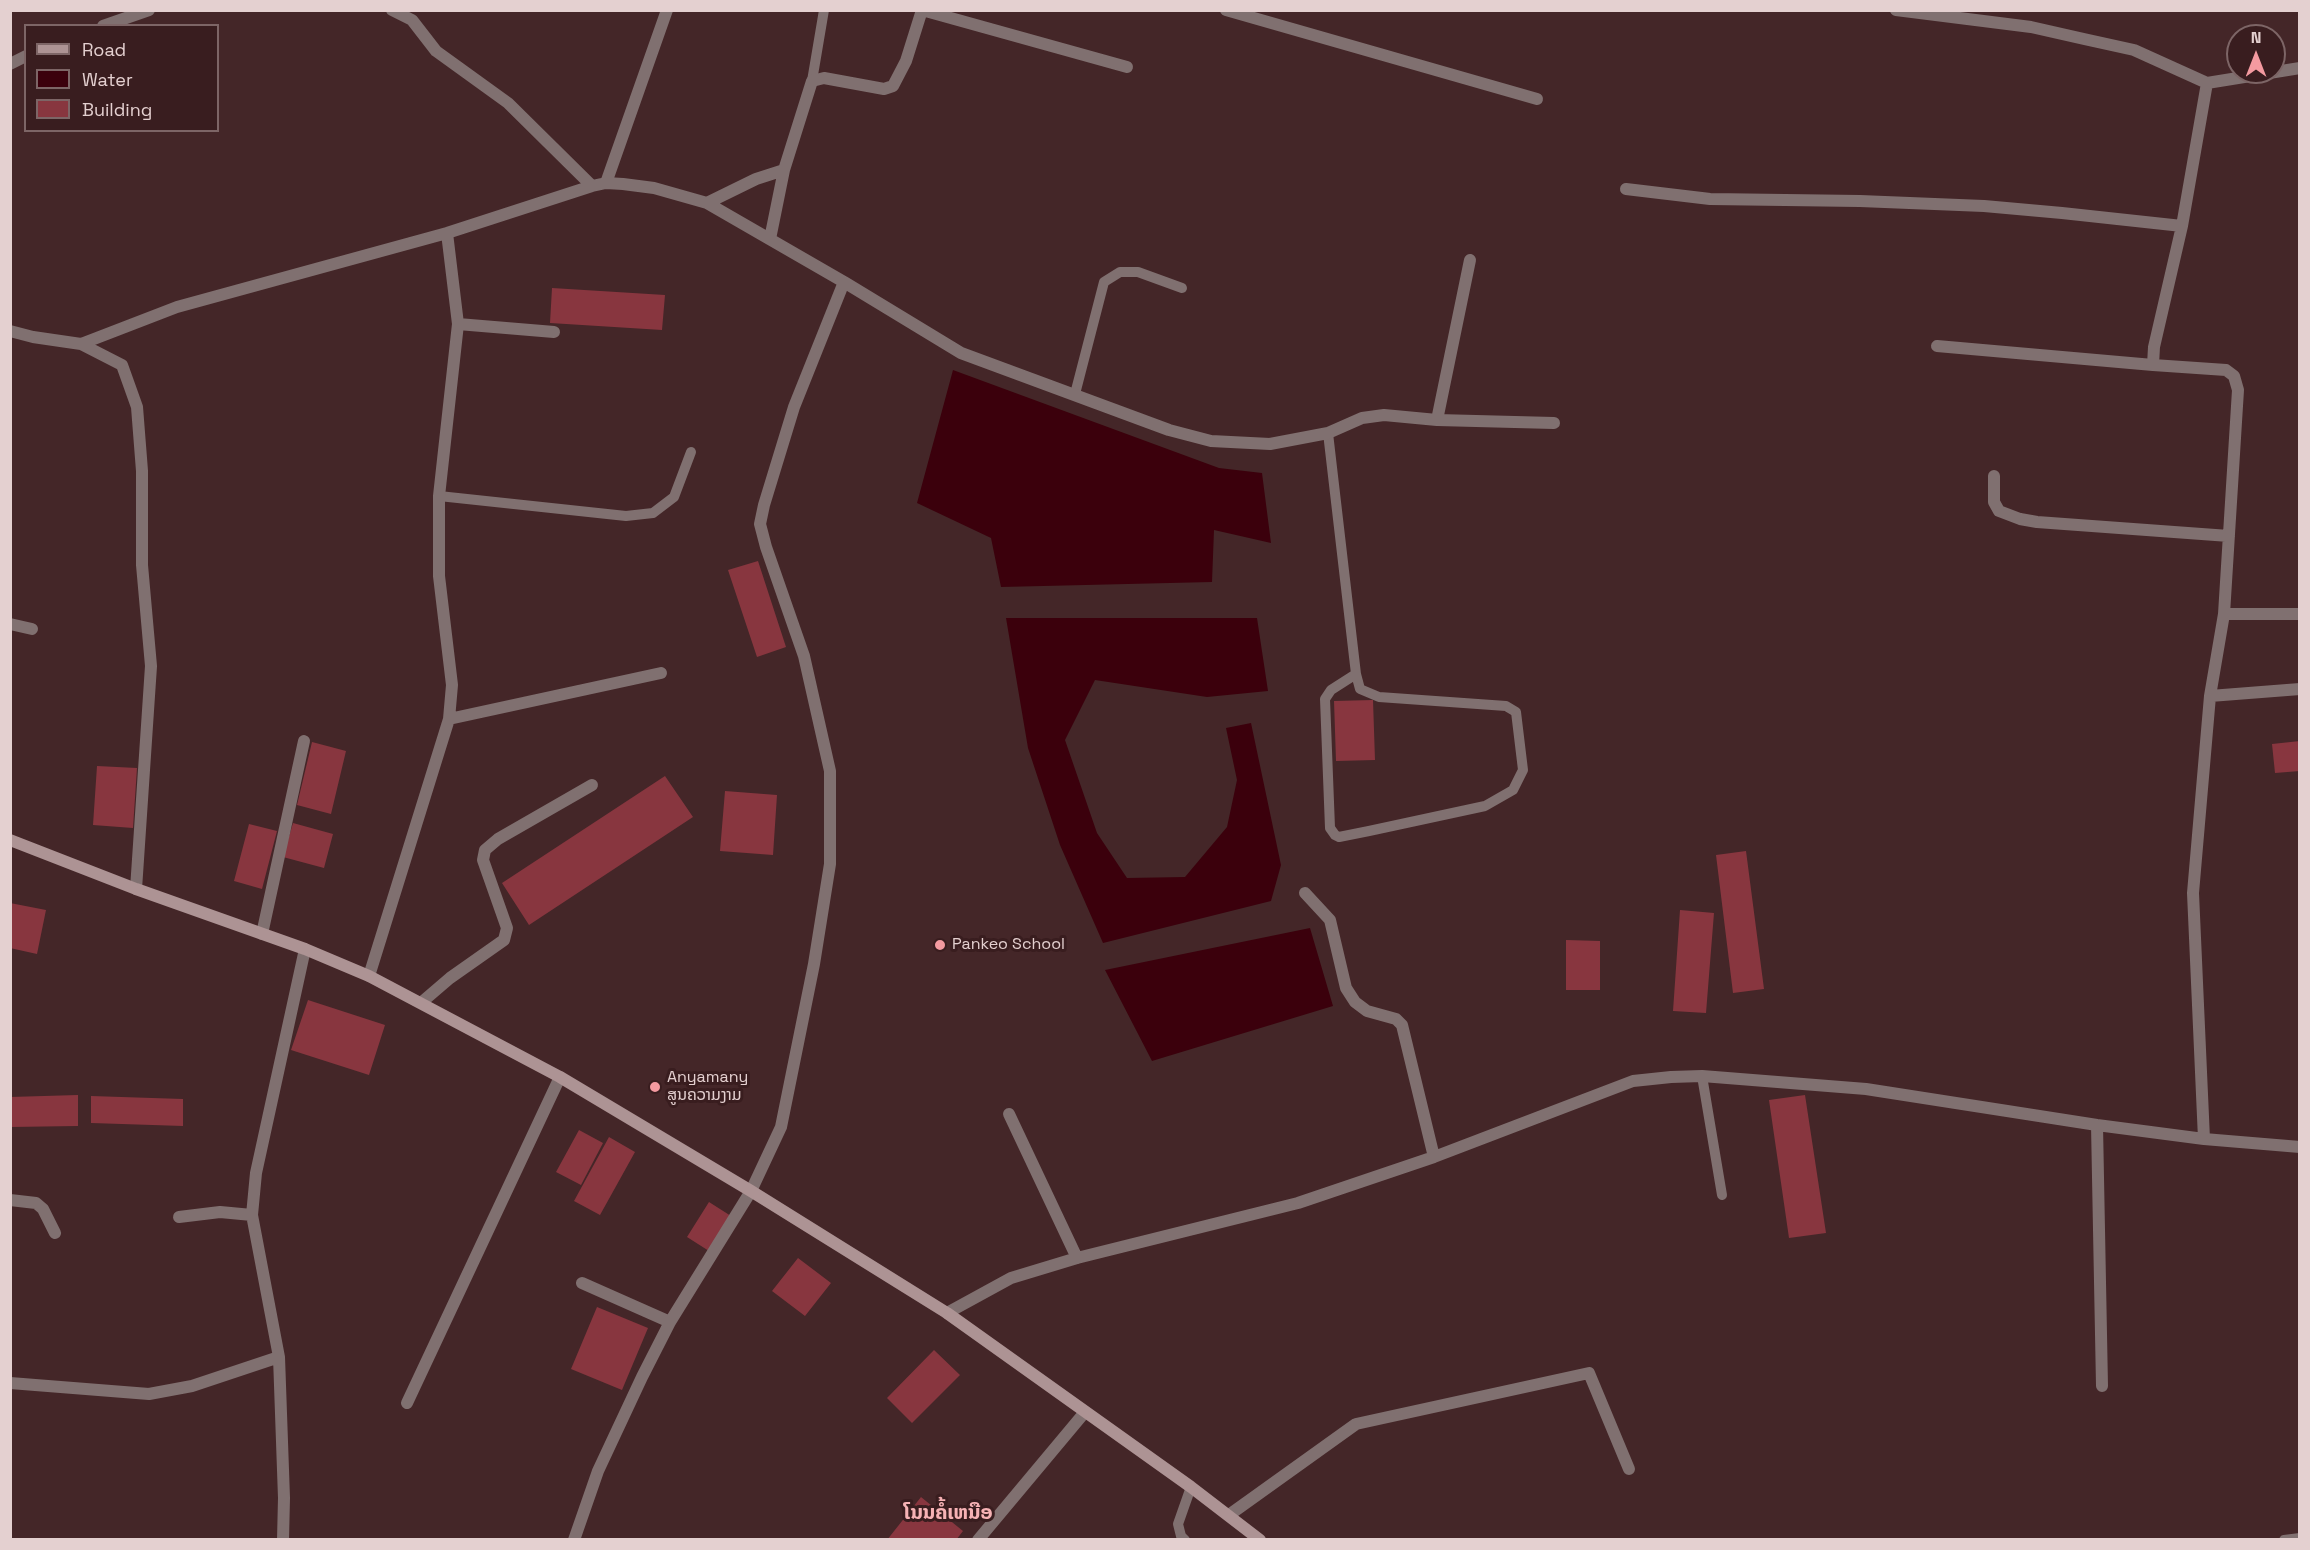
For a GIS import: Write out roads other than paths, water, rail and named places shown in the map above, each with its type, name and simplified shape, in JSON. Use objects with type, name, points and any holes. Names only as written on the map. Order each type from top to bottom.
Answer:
[{"type":"main road","points":[[10,840],[136,889],[305,949],[369,976],[560,1077],[751,1191],[947,1314],[1191,1487],[1258,1539]]},
{"type":"street","points":[[109,24],[148,10]]},
{"type":"street","points":[[392,10],[414,15],[436,51],[508,103],[592,186]]},
{"type":"street","points":[[606,183],[667,10]]},
{"type":"street","points":[[770,239],[784,170],[812,81],[824,78],[884,89],[893,86],[906,61],[922,10],[1127,67]]},
{"type":"street","points":[[1226,10],[1537,99]]},
{"type":"street","points":[[1896,10],[2031,27],[2084,39],[2134,51],[2207,83],[2300,68]]},
{"type":"street","points":[[10,64],[24,57]]},
{"type":"street","points":[[2153,365],[2154,347],[2182,226],[2207,83]]},
{"type":"street","points":[[707,203],[756,179],[784,170]]},
{"type":"street","points":[[81,344],[177,307],[447,233],[606,183],[654,188],[707,203],[961,353],[1169,430],[1211,441],[1270,444],[1328,433],[1362,418],[1384,415],[1437,420],[1554,423]]},
{"type":"street","points":[[1626,189],[1710,199],[1860,201],[1983,207],[2182,226]]},
{"type":"street","points":[[369,976],[449,719],[453,685],[439,576],[439,496],[458,324],[447,233]]},
{"type":"street","points":[[1437,420],[1470,260]]},
{"type":"street","points":[[574,1539],[598,1471],[670,1322],[751,1191],[781,1127],[814,964],[830,864],[830,771],[804,656],[760,524],[794,407],[844,282]]},
{"type":"street","points":[[458,324],[554,332]]},
{"type":"street","points":[[10,331],[81,344],[122,365],[137,407],[142,471],[142,566],[151,666],[136,889]]},
{"type":"street","points":[[1937,345],[2226,370],[2234,376],[2238,390],[2224,614],[2210,696],[2193,893],[2204,1138]]},
{"type":"street","points":[[1994,476],[1994,501],[1999,511],[2020,519],[2229,536]]},
{"type":"street","points":[[2224,614],[2300,614]]},
{"type":"street","points":[[10,624],[32,629]]},
{"type":"street","points":[[449,719],[661,673]]},
{"type":"street","points":[[2210,696],[2300,689]]},
{"type":"street","points":[[262,934],[304,741]]},
{"type":"street","points":[[422,1002],[450,978],[504,940],[507,928],[483,860],[485,850],[498,839],[592,785]]},
{"type":"street","points":[[1305,893],[1330,920],[1346,988],[1355,1002],[1367,1011],[1396,1019],[1402,1025],[1434,1157]]},
{"type":"street","points":[[283,1539],[284,1498],[279,1357],[252,1215],[256,1173],[305,949]]},
{"type":"street","points":[[947,1314],[1011,1278],[1077,1258],[1298,1203],[1434,1157],[1633,1081],[1702,1076],[1866,1089],[2097,1125],[2300,1148]]},
{"type":"street","points":[[407,1403],[560,1077]]},
{"type":"street","points":[[1009,1114],[1077,1258]]},
{"type":"street","points":[[2097,1125],[2102,1386]]},
{"type":"street","points":[[10,1200],[36,1203],[43,1209],[55,1233]]},
{"type":"street","points":[[179,1216],[220,1212],[252,1215]]},
{"type":"street","points":[[582,1283],[670,1322]]},
{"type":"street","points":[[10,1383],[149,1394],[192,1386],[279,1357]]},
{"type":"street","points":[[1229,1515],[1356,1424],[1589,1372],[1629,1469]]},
{"type":"street","points":[[978,1539],[1085,1412]]},
{"type":"lane","points":[[812,81],[824,10]]},
{"type":"lane","points":[[1075,394],[1104,282],[1120,272],[1138,272],[1182,288]]},
{"type":"lane","points":[[1328,433],[1356,674],[1360,689],[1379,697],[1506,706],[1516,712],[1522,770],[1513,790],[1485,806],[1339,837],[1335,835],[1330,828],[1325,699],[1331,690],[1356,674]]},
{"type":"lane","points":[[439,496],[626,516],[653,513],[674,497],[691,452]]},
{"type":"lane","points":[[1702,1076],[1722,1195]]},
{"type":"lane","points":[[1185,1539],[1181,1536],[1178,1524],[1191,1487]]},
{"type":"lane","points":[[2284,1539],[2300,1538]]},
{"type":"water","points":[[953,370],[1219,468],[1262,473],[1271,543],[1214,530],[1212,582],[1001,587],[991,538],[917,503]]},
{"type":"water","points":[[1006,618],[1257,618],[1268,691],[1207,697],[1095,680],[1065,740],[1097,833],[1127,878],[1185,877],[1227,827],[1237,780],[1226,728],[1251,723],[1281,865],[1271,901],[1103,943],[1060,845],[1028,748]]},
{"type":"water","points":[[1310,928],[1333,1006],[1152,1061],[1105,970]]},
{"type":"place","name":"Pankeo School","points":[[940,945]]},
{"type":"place","name":"Anyamany ສູນຄວາມງາມ","points":[[655,1087]]},
{"type":"district","name":"ໂນນຄໍ້ເຫນືອ","points":[[948,1514]]}]
